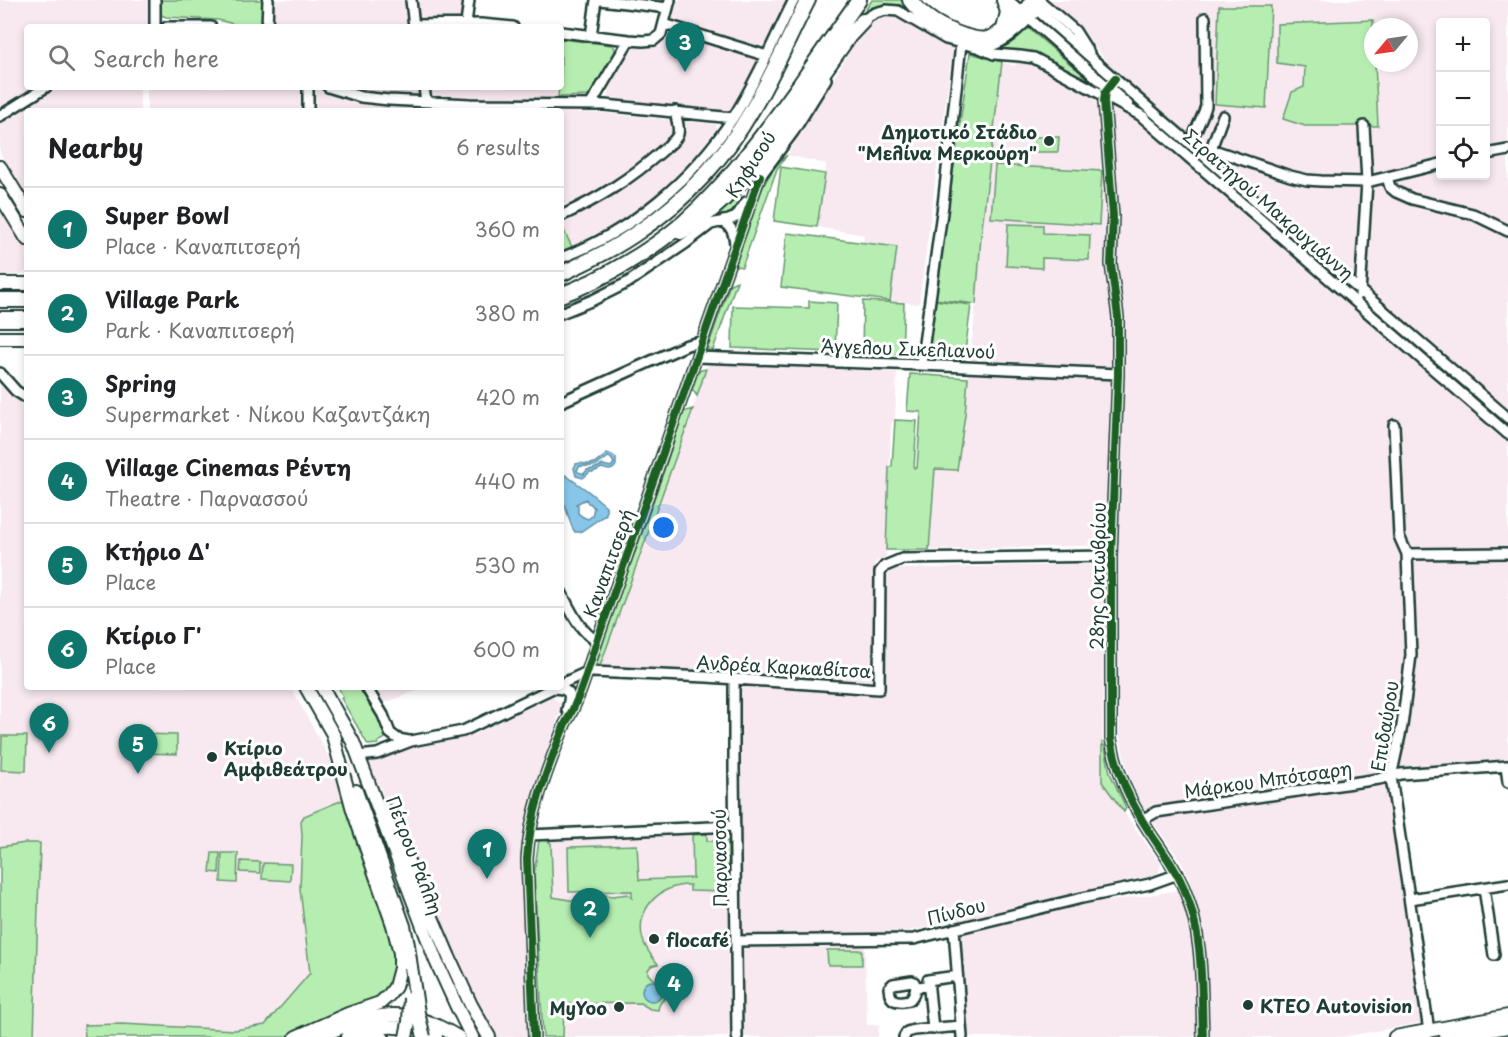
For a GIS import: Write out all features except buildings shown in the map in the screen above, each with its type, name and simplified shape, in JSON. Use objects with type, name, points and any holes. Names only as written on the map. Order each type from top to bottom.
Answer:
[{"type":"highway","points":[[564,272],[609,250],[640,231],[671,208],[716,162],[752,110],[808,0]]},
{"type":"highway","points":[[652,247],[683,223],[737,168],[778,115],[859,0]]},
{"type":"highway","points":[[910,0],[928,19],[946,30],[976,39],[987,39],[998,34],[1031,8]]},
{"type":"highway","points":[[1004,29],[1008,12],[1006,0]]},
{"type":"highway","points":[[564,294],[696,224],[736,186],[772,143],[849,36],[863,21]]},
{"type":"highway","points":[[0,300],[24,300]]},
{"type":"highway","points":[[0,319],[24,319]]},
{"type":"main road","points":[[0,167],[24,206]]},
{"type":"main road","points":[[0,195],[24,234]]},
{"type":"main road","points":[[2,284],[14,283],[24,278]]},
{"type":"main road","points":[[2,284],[24,284]]},
{"type":"main road","points":[[0,338],[24,338]]},
{"type":"main road","name":"Πέτρου Ράλλη","points":[[308,690],[332,732],[355,789],[398,911],[406,936],[424,1037]]},
{"type":"main road","name":"Πέτρου Ράλλη","points":[[324,690],[353,742],[364,756],[366,776],[440,970],[472,1037]]},
{"type":"main road","points":[[296,1037],[348,1014],[380,1003],[395,987],[400,968],[400,953],[393,925],[353,810],[332,732]]},
{"type":"main road","points":[[366,776],[389,815],[449,957],[486,1035]]},
{"type":"main road","points":[[406,1037],[410,1012],[411,967]]},
{"type":"main road","points":[[318,1037],[365,1019],[402,1015],[440,1026],[458,1037]]},
{"type":"main road","points":[[354,1035],[378,1027],[400,1026],[436,1037]]},
{"type":"main road","points":[[1395,1037],[1430,1031],[1507,1027]]},
{"type":"main road","points":[[1446,1037],[1507,1027]]},
{"type":"street","points":[[155,0],[155,24]]},
{"type":"street","points":[[267,24],[268,0]]},
{"type":"street","points":[[411,0],[414,24]]},
{"type":"street","points":[[466,24],[469,0]]},
{"type":"street","points":[[564,32],[591,36],[629,40],[650,41],[661,34],[669,4],[598,0],[591,36]]},
{"type":"street","points":[[564,257],[613,233],[664,196],[686,176],[733,118],[794,0]]},
{"type":"street","points":[[1006,0],[1031,8],[1106,92]]},
{"type":"street","points":[[980,48],[1002,42],[1019,29],[1031,8]]},
{"type":"street","name":"Στρατηγού Μακρυγιάννη","points":[[1031,8],[1075,31],[1091,58],[1358,303],[1508,434]]},
{"type":"street","points":[[863,21],[886,10],[898,11],[939,36],[994,54],[1034,58],[1106,92]]},
{"type":"street","points":[[1205,18],[1206,106],[1192,150],[1211,149],[1307,180],[1366,182],[1436,165]]},
{"type":"street","name":"Κηφισού","points":[[564,312],[627,283],[711,224],[732,219],[739,214],[760,176],[793,132],[863,21]]},
{"type":"street","points":[[664,24],[767,56]]},
{"type":"street","points":[[591,104],[629,40]]},
{"type":"street","points":[[921,365],[943,205],[961,44]]},
{"type":"street","points":[[1106,92],[1115,80]]},
{"type":"street","points":[[0,116],[41,90]]},
{"type":"street","points":[[308,90],[308,108]]},
{"type":"street","points":[[337,90],[361,98],[426,102],[469,108],[591,104],[733,118]]},
{"type":"street","points":[[424,90],[426,102]]},
{"type":"street","name":"Στρατηγού Μακρυγιάννη","points":[[1106,92],[1192,150],[1508,418]]},
{"type":"street","name":"28ης Οκτωβρίου","points":[[1106,92],[1113,216],[1111,264],[1118,317],[1111,556],[1111,739],[1122,779],[1142,820],[1178,874],[1191,907],[1198,935],[1203,1037]]},
{"type":"street","points":[[564,215],[593,201],[615,187],[676,139],[678,130],[675,111]]},
{"type":"street","points":[[1211,149],[1223,116]]},
{"type":"street","points":[[1358,303],[1366,182],[1364,126]]},
{"type":"street","points":[[1490,153],[1508,150]]},
{"type":"street","name":"Καναπιτσερή","points":[[534,1037],[527,859],[530,835],[542,785],[587,672],[760,176]]},
{"type":"street","points":[[1387,177],[1390,187],[1396,192],[1412,199],[1473,214],[1508,231]]},
{"type":"street","points":[[723,221],[731,227],[735,246]]},
{"type":"street","points":[[564,401],[687,345],[703,341]]},
{"type":"street","name":"Άγγελου Σικελιανού","points":[[698,357],[1118,374]]},
{"type":"street","points":[[0,373],[16,391],[24,396]]},
{"type":"street","name":"Επιδαύρου","points":[[1394,425],[1399,536],[1407,554],[1411,657],[1402,726],[1391,777],[1430,1031]]},
{"type":"street","points":[[1407,554],[1508,553]]},
{"type":"street","name":"Ανδρέα Καρκαβίτσα","points":[[587,672],[879,689],[880,572],[885,566],[899,560],[1111,556]]},
{"type":"street","points":[[564,597],[578,623],[589,637],[597,640]]},
{"type":"street","points":[[564,682],[587,672]]},
{"type":"street","name":"Παρνασσού","points":[[734,679],[737,1037]]},
{"type":"street","points":[[564,689],[570,696],[565,724]]},
{"type":"street","points":[[364,756],[387,744],[390,738],[383,715],[368,690]]},
{"type":"street","points":[[364,756],[411,741],[469,728],[548,690]]},
{"type":"street","points":[[390,733],[398,739],[411,741]]},
{"type":"street","points":[[1507,766],[1508,782]]},
{"type":"street","name":"Μάρκου Μπότσαρη","points":[[1142,820],[1156,812],[1401,774],[1507,766]]},
{"type":"street","points":[[530,835],[735,826]]},
{"type":"street","name":"Πίνδου","points":[[737,941],[914,939],[1150,884],[1178,874]]},
{"type":"street","points":[[1410,899],[1508,884]]},
{"type":"street","points":[[1484,888],[1494,955]]},
{"type":"street","points":[[954,929],[962,1037]]},
{"type":"street","points":[[933,1029],[928,980],[957,976]]},
{"type":"street","points":[[916,987],[928,986]]},
{"type":"street","points":[[904,1037],[907,1032],[914,1030],[961,1026]]},
{"type":"street","points":[[354,1035],[378,1034],[384,1037]]},
{"type":"shaded area","points":[[0,0],[152,0],[151,24],[24,24],[24,90],[33,90],[0,111]]},
{"type":"shaded area","points":[[274,0],[407,0],[411,24],[273,24]]},
{"type":"shaded area","points":[[415,0],[467,0],[465,20],[419,22]]},
{"type":"shaded area","points":[[673,0],[790,0],[763,51],[668,23]]},
{"type":"shaded area","points":[[1044,0],[1508,0],[1508,412],[1135,89],[1108,63],[1091,42]]},
{"type":"shaded area","points":[[886,16],[904,20],[937,41],[953,47],[919,304],[890,301],[897,247],[863,243],[864,235],[817,227],[826,164],[787,155],[865,26],[873,20]]},
{"type":"shaded area","points":[[668,29],[760,58],[732,110],[721,111],[608,99],[608,86],[632,46],[656,44]]},
{"type":"shaded area","points":[[564,37],[612,43],[618,51],[590,99],[431,98],[429,90],[564,90]]},
{"type":"shaded area","points":[[1018,60],[1037,66],[1120,110],[1139,123],[1508,441],[1508,759],[1385,769],[1425,1022],[1343,1037],[968,1037],[957,920],[910,931],[884,933],[742,934],[741,685],[882,696],[883,574],[891,569],[1102,564],[1104,624],[1102,782],[1161,864],[1158,875],[1104,886],[1108,901],[1174,891],[1191,881],[1182,863],[1141,803],[1130,778],[1124,756],[1119,732],[1116,545],[929,550],[935,469],[958,469],[981,236],[1002,62],[1015,66]]},
{"type":"shaded area","points":[[51,90],[140,90],[140,108],[24,108],[24,190],[22,190],[0,153],[0,122]]},
{"type":"shaded area","points":[[147,90],[306,90],[306,108],[147,108]]},
{"type":"shaded area","points":[[313,90],[321,90],[360,103],[439,108],[313,108]]},
{"type":"shaded area","points":[[353,90],[420,90],[421,94],[417,97],[374,95]]},
{"type":"shaded area","points":[[564,112],[603,113],[715,124],[717,127],[689,163],[669,183],[615,224],[564,250]]},
{"type":"shaded area","points":[[0,204],[24,243],[24,273],[0,276]]},
{"type":"shaded area","points":[[709,363],[897,372],[895,420],[891,423],[886,557],[875,562],[874,682],[600,666]]},
{"type":"shaded area","points":[[0,385],[24,407],[24,690],[292,690],[341,779],[379,895],[285,1037],[0,1037]]},
{"type":"shaded area","points":[[373,690],[420,690],[381,704]]},
{"type":"shaded area","points":[[551,697],[563,704],[545,756],[522,839],[521,881],[529,1037],[493,1037],[481,1016],[368,761],[389,750],[475,734]]},
{"type":"shaded area","points":[[728,820],[729,1037],[543,1037],[534,874],[540,827]]},
{"type":"shaded area","points":[[865,947],[867,1025],[879,1025],[878,1037],[744,1037],[743,948]]},
{"type":"green space","points":[[161,0],[262,0],[262,24],[233,24],[218,20],[161,15]]},
{"type":"green space","points":[[872,0],[906,0],[911,12],[887,6],[863,14]]},
{"type":"green space","points":[[1219,6],[1271,6],[1266,108],[1215,104]]},
{"type":"green space","points":[[1364,20],[1364,72],[1375,72],[1378,126],[1305,126],[1283,119],[1292,92],[1304,87],[1305,67],[1277,63],[1277,24]]},
{"type":"green space","points":[[1028,28],[1089,81],[1036,54],[999,50]]},
{"type":"green space","points":[[564,39],[612,45],[614,55],[589,96],[558,97],[559,90],[564,90]]},
{"type":"green space","points":[[970,53],[1002,62],[981,236],[976,304],[935,299]]},
{"type":"green space","points":[[1034,137],[1059,137],[1058,152],[1034,152]]},
{"type":"green space","points":[[787,155],[777,169],[742,267],[735,266],[761,191],[777,164]]},
{"type":"green space","points":[[995,165],[1102,171],[1099,225],[991,218]]},
{"type":"green space","points":[[781,167],[825,174],[817,227],[774,221]]},
{"type":"green space","points":[[747,183],[731,215],[714,215]]},
{"type":"green space","points":[[1008,224],[1043,225],[1043,233],[1090,235],[1089,260],[1042,258],[1042,268],[1006,266]]},
{"type":"green space","points":[[564,231],[572,247],[564,251]]},
{"type":"green space","points":[[787,233],[897,247],[890,301],[781,287]]},
{"type":"green space","points":[[737,281],[713,350],[707,350],[730,284]]},
{"type":"green space","points":[[934,300],[971,305],[964,360],[928,355]]},
{"type":"green space","points":[[809,301],[837,303],[835,352],[732,348],[733,306],[809,308]]},
{"type":"green space","points":[[863,301],[904,303],[902,355],[862,353]]},
{"type":"green space","points":[[706,369],[697,396],[692,389],[698,371]]},
{"type":"green space","points":[[910,374],[968,378],[965,415],[957,470],[935,469],[929,550],[886,550],[889,467],[892,466],[895,420],[917,421],[914,468],[917,468],[921,412],[907,411]]},
{"type":"green space","points":[[693,409],[600,666],[595,663],[595,657],[663,474],[683,412]]},
{"type":"green space","points":[[340,690],[363,690],[388,733],[384,739],[378,744],[368,745],[341,698],[343,696]]},
{"type":"green space","points":[[143,734],[177,735],[177,754],[142,753]]},
{"type":"green space","points":[[2,736],[27,736],[26,771],[1,770]]},
{"type":"green space","points":[[1102,743],[1105,747],[1110,773],[1126,808],[1124,812],[1102,782]]},
{"type":"green space","points":[[345,799],[394,945],[396,976],[383,996],[285,1037],[85,1037],[84,1025],[122,1024],[235,1030],[265,1025],[310,973],[300,889],[301,821],[304,816]]},
{"type":"green space","points":[[707,834],[707,841],[728,841],[728,892],[690,891],[690,885],[669,889],[652,901],[642,919],[643,940],[649,953],[658,964],[651,966],[648,974],[654,980],[663,976],[668,980],[674,995],[663,1000],[658,1010],[650,1009],[640,1003],[564,1004],[563,1037],[543,1037],[534,874],[539,840],[544,839],[551,843],[553,897],[575,901],[584,896],[600,894],[613,896],[628,894],[632,898],[632,891],[569,892],[568,847],[637,845],[639,880],[693,878],[692,835]]},
{"type":"green space","points":[[40,843],[34,1037],[0,1037],[0,847]]},
{"type":"green space","points":[[212,853],[220,853],[219,873],[210,872]]},
{"type":"green space","points":[[222,853],[238,853],[237,883],[221,882]]},
{"type":"green space","points":[[241,861],[260,862],[260,873],[240,872]]},
{"type":"green space","points":[[263,863],[291,864],[290,881],[262,879]]},
{"type":"green space","points":[[827,950],[862,950],[862,965],[828,965]]},
{"type":"water","points":[[607,454],[616,458],[616,465],[612,470],[602,468],[590,472],[583,478],[576,476],[574,468],[576,464],[594,463]],"holes":[[[608,457],[614,463],[611,467],[603,465],[587,470],[584,474],[577,470],[580,466],[596,466]]]},
{"type":"water","points":[[564,474],[606,506],[606,514],[580,532],[575,532],[564,503]],"holes":[[[586,499],[594,508],[592,516],[588,519],[578,513],[576,504]]]},
{"type":"water","points":[[652,981],[659,984],[662,991],[659,998],[652,1001],[645,998],[642,991],[645,984]]},
{"type":"cycle path","points":[[1115,79],[1105,92],[1104,101],[1113,216],[1111,264],[1118,317],[1111,556],[1111,739],[1119,771],[1132,801],[1147,829],[1176,872],[1191,908],[1199,944],[1203,1037]]},
{"type":"cycle path","points":[[534,1037],[527,859],[536,807],[546,773],[583,684],[760,176]]},
{"type":"place","name":"Spring","points":[[685,72]]},
{"type":"place","name":"Δημοτικό Στάδιο \"Μελίνα Μερκούρη\"","points":[[1049,141]]},
{"type":"place","name":"Κτίριο Γ'","points":[[49,753]]},
{"type":"place","name":"Κτίριο Αμφιθεάτρου","points":[[212,757]]},
{"type":"place","name":"Κτήριο Δ'","points":[[138,774]]},
{"type":"place","name":"Super Bowl","points":[[487,879]]},
{"type":"place","name":"Village Park","points":[[590,938]]},
{"type":"place","name":"flocafé","points":[[654,939]]},
{"type":"place","name":"ΚΤΕΟ Autovision","points":[[1248,1005]]},
{"type":"place","name":"MyYoo","points":[[619,1007]]},
{"type":"place","name":"Village Cinemas Ρέντη","points":[[674,1013]]}]
